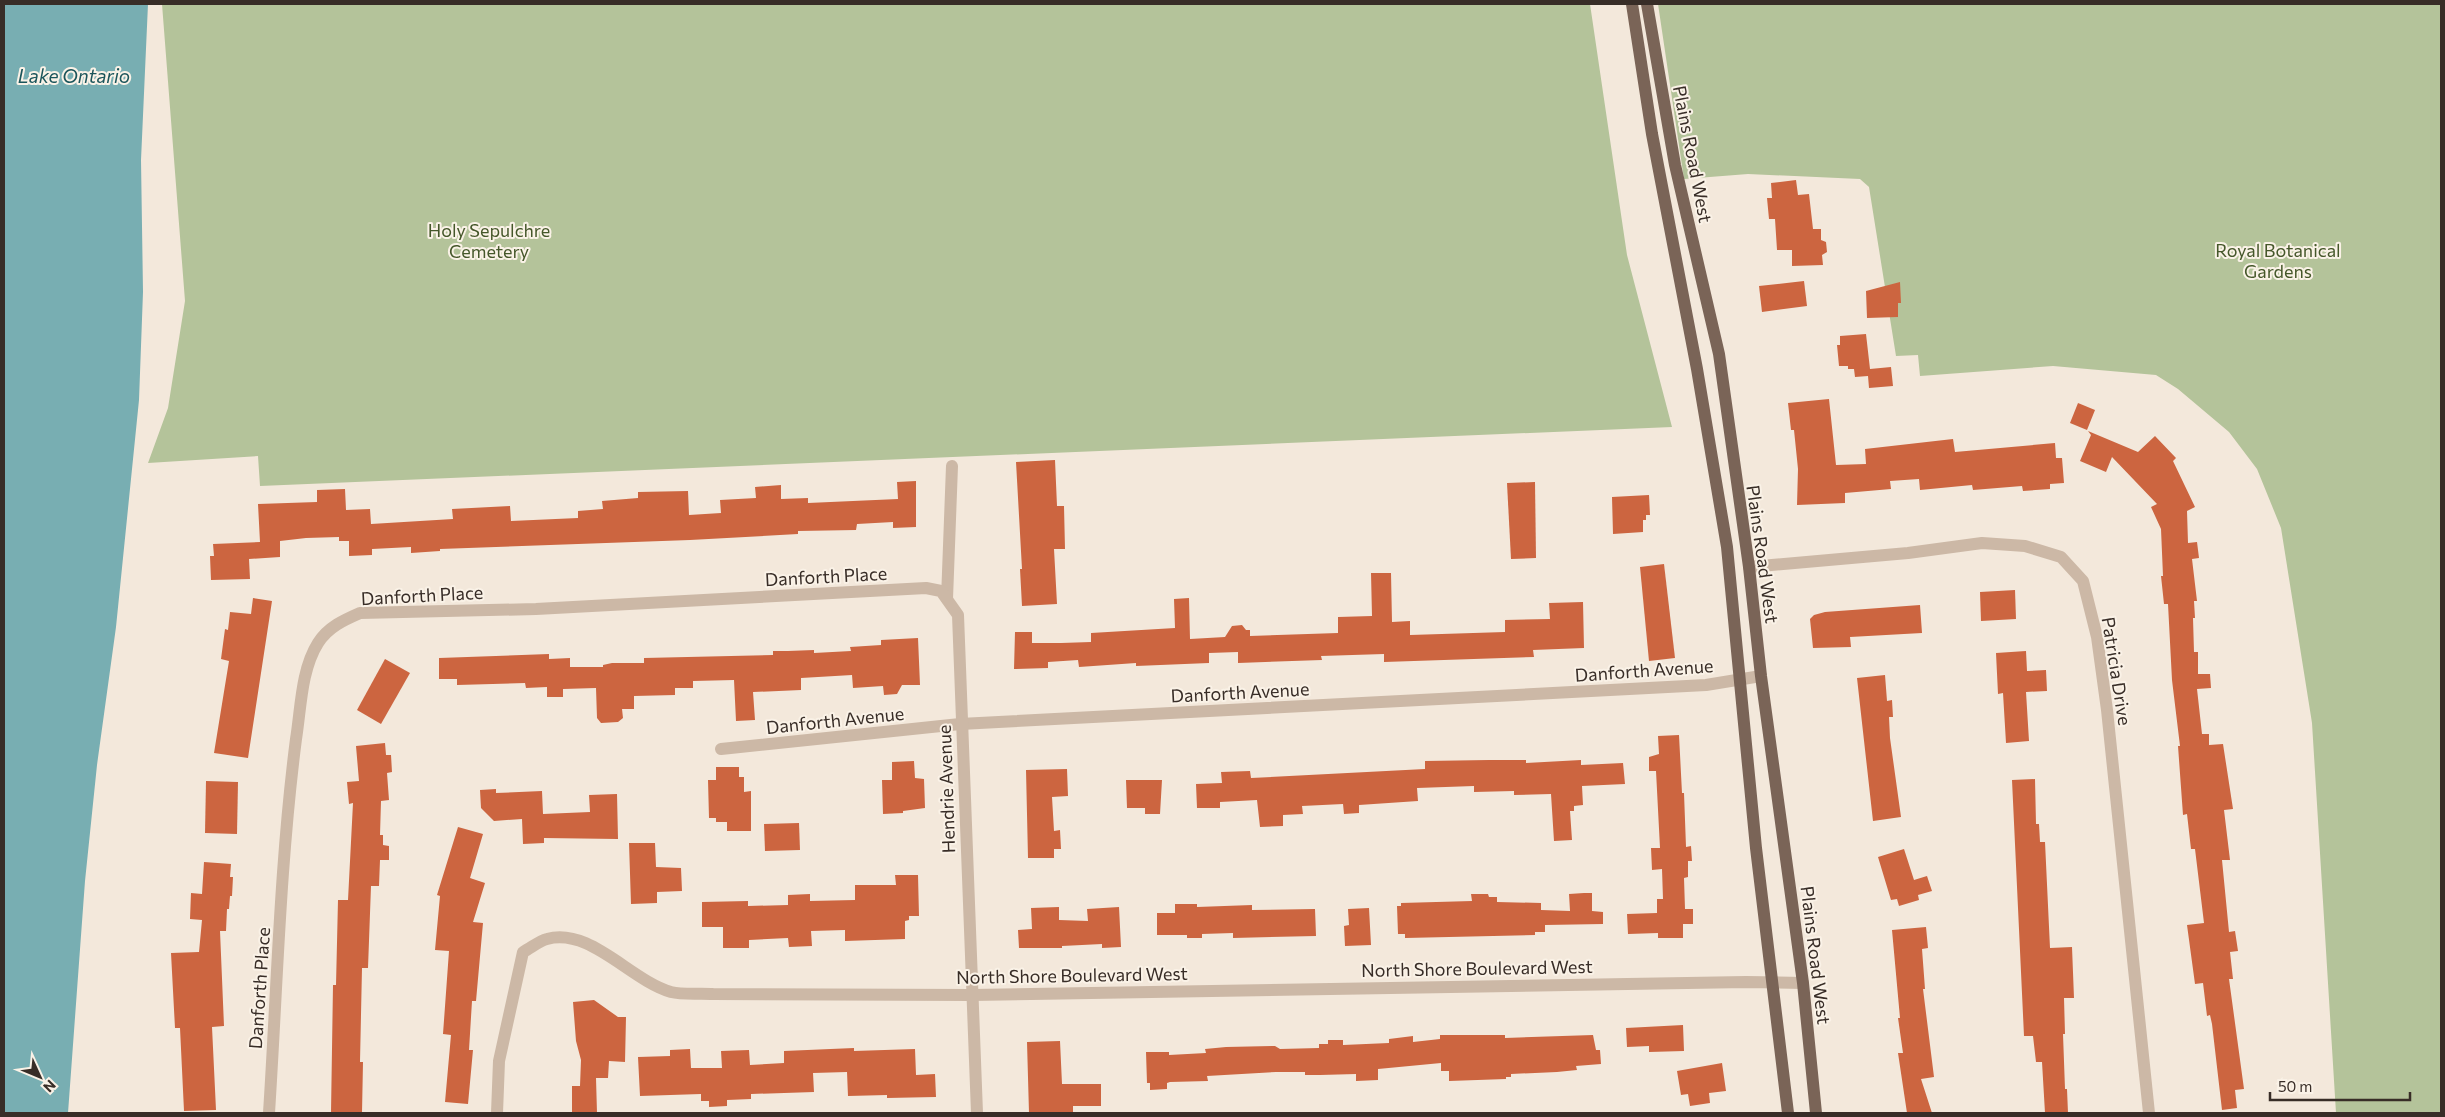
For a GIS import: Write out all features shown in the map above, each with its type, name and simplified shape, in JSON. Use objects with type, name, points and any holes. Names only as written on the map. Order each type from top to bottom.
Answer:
[{"type":"main road","name":"Plains Road West","points":[[1632,4],[1652,134],[1697,369],[1727,546],[1756,848],[1774,982],[1788,1113]]},
{"type":"main road","name":"Plains Road West","points":[[1647,4],[1675,165],[1719,354],[1749,567],[1760,676],[1803,983],[1816,1113]]},
{"type":"street","name":"Hendrie Avenue","points":[[952,466],[947,599],[958,615],[960,724],[977,1113]]},
{"type":"street","name":"Patricia Drive","points":[[1749,567],[1898,554],[1982,543],[2025,546],[2061,556],[2083,581],[2096,637],[2107,710],[2149,1113]]},
{"type":"street","name":"Danforth Place","points":[[269,1113],[290,786],[303,692],[308,668],[318,643],[337,623],[360,613],[536,609],[926,588],[941,591],[947,599]]},
{"type":"street","name":"Danforth Avenue","points":[[721,749],[960,724],[1706,686],[1760,676]]},
{"type":"street","name":"North Shore Boulevard West","points":[[497,1113],[499,1061],[523,952],[547,939],[573,937],[602,952],[638,976],[671,992],[972,994],[1803,983]]},
{"type":"green space","name":"Holy Sepulchre Cemetery","points":[[162,4],[1590,4],[1627,255],[1672,427],[260,486],[258,456],[148,463],[168,408],[185,301]]},
{"type":"green space","name":"Royal Botanical Gardens","points":[[1658,4],[2441,4],[2441,1113],[2336,1113],[2312,723],[2281,528],[2257,469],[2229,432],[2178,389],[2156,375],[2053,366],[1920,376],[1918,355],[1896,356],[1869,187],[1860,179],[1748,174],[1684,179]]},
{"type":"water","name":"Lake Ontario","points":[[4,4],[148,4],[141,160],[143,292],[139,400],[116,627],[97,765],[85,881],[68,1113],[4,1113]]},
{"type":"building","points":[[1796,180],[1798,195],[1809,194],[1813,229],[1821,229],[1821,240],[1826,242],[1827,252],[1822,255],[1823,265],[1792,266],[1792,250],[1777,250],[1775,219],[1769,219],[1767,198],[1772,198],[1771,183]]},
{"type":"building","points":[[1804,281],[1807,306],[1762,312],[1759,286]]},
{"type":"building","points":[[1900,282],[1901,303],[1898,303],[1898,317],[1867,318],[1866,291]]},
{"type":"building","points":[[1866,334],[1870,369],[1891,367],[1893,386],[1869,388],[1868,376],[1855,377],[1854,369],[1848,369],[1848,366],[1839,366],[1837,345],[1840,345],[1840,336]]},
{"type":"building","points":[[1829,399],[1836,465],[1866,464],[1865,449],[1953,439],[1955,452],[2055,443],[2056,458],[2062,458],[2064,483],[2050,484],[2050,489],[2023,491],[2022,486],[1973,490],[1972,485],[1920,490],[1919,479],[1890,481],[1891,489],[1845,493],[1845,503],[1797,505],[1798,469],[1794,430],[1791,430],[1788,403]]},
{"type":"building","points":[[2078,403],[2095,410],[2087,430],[2070,423]]},
{"type":"building","points":[[2088,431],[2138,452],[2155,436],[2176,458],[2173,461],[2195,507],[2187,511],[2188,543],[2197,542],[2199,558],[2192,559],[2197,601],[2194,601],[2195,618],[2193,618],[2194,652],[2198,652],[2198,674],[2210,674],[2211,688],[2197,689],[2202,734],[2209,734],[2209,745],[2223,744],[2233,809],[2224,810],[2230,860],[2222,860],[2229,932],[2235,931],[2238,951],[2230,952],[2233,979],[2229,979],[2244,1089],[2235,1090],[2237,1108],[2222,1110],[2212,1024],[2210,1015],[2207,1016],[2203,983],[2195,984],[2187,925],[2204,923],[2195,849],[2191,849],[2187,814],[2183,815],[2178,746],[2180,746],[2172,680],[2168,604],[2164,604],[2161,576],[2163,576],[2161,529],[2151,507],[2157,504],[2112,457],[2106,472],[2080,461],[2091,435]]},
{"type":"building","points":[[1055,460],[1057,506],[1064,506],[1065,549],[1054,549],[1057,604],[1022,606],[1020,569],[1022,569],[1016,462]]},
{"type":"building","points":[[916,481],[916,527],[893,528],[893,522],[857,524],[856,530],[798,531],[798,534],[440,549],[440,551],[411,553],[411,547],[372,549],[372,555],[349,556],[349,541],[339,541],[339,537],[306,538],[280,541],[280,557],[249,559],[250,579],[211,580],[210,556],[214,556],[213,544],[260,542],[258,504],[317,502],[317,490],[345,489],[346,510],[370,509],[371,524],[453,519],[452,509],[510,506],[511,521],[578,518],[578,511],[603,509],[602,501],[638,498],[638,492],[688,491],[689,515],[721,513],[720,500],[756,498],[755,487],[781,485],[781,499],[808,498],[808,503],[898,499],[897,482]]},
{"type":"building","points":[[1535,482],[1536,558],[1511,559],[1507,483]]},
{"type":"building","points":[[1649,495],[1650,515],[1646,515],[1646,520],[1643,520],[1643,532],[1613,534],[1612,497]]},
{"type":"building","points":[[1664,564],[1675,658],[1649,661],[1640,567]]},
{"type":"building","points":[[1371,573],[1391,573],[1392,622],[1410,621],[1410,635],[1505,632],[1505,620],[1550,619],[1549,603],[1583,602],[1584,648],[1533,650],[1534,657],[1384,662],[1384,654],[1321,656],[1322,660],[1238,663],[1238,652],[1209,653],[1209,663],[1136,666],[1136,663],[1079,667],[1078,660],[1048,662],[1048,668],[1014,669],[1015,632],[1032,632],[1032,643],[1061,643],[1091,642],[1091,633],[1175,628],[1174,599],[1189,598],[1190,639],[1225,637],[1232,626],[1242,625],[1246,630],[1250,630],[1250,636],[1338,633],[1338,617],[1372,616]]},
{"type":"building","points":[[2015,590],[2016,619],[1981,621],[1980,592]]},
{"type":"building","points":[[253,598],[272,601],[248,758],[214,753],[229,661],[221,659],[225,629],[228,630],[230,612],[251,614]]},
{"type":"building","points":[[1920,605],[1922,633],[1850,637],[1851,647],[1813,648],[1810,619],[1814,615],[1825,612]]},
{"type":"building","points":[[918,638],[920,685],[902,685],[897,694],[884,695],[883,686],[853,688],[852,675],[801,678],[801,690],[753,692],[755,720],[736,721],[734,680],[693,681],[693,688],[675,688],[675,695],[634,696],[634,709],[622,709],[623,718],[618,722],[601,723],[597,718],[596,688],[563,689],[563,697],[547,697],[547,687],[526,688],[525,683],[457,685],[457,679],[439,679],[439,658],[549,654],[549,659],[570,658],[570,667],[603,667],[603,665],[612,663],[644,663],[644,658],[773,655],[773,651],[814,650],[814,653],[851,651],[850,647],[881,645],[881,640]]},
{"type":"building","points":[[2026,651],[2027,671],[2046,670],[2047,691],[2026,692],[2029,741],[2006,743],[2003,693],[1998,694],[1996,653]]},
{"type":"building","points":[[385,659],[410,673],[381,724],[357,710]]},
{"type":"building","points":[[1885,675],[1887,701],[1892,700],[1893,717],[1889,717],[1890,738],[1901,817],[1873,821],[1857,678]]},
{"type":"building","points":[[1679,735],[1686,847],[1691,846],[1692,861],[1688,861],[1688,877],[1684,878],[1685,909],[1693,909],[1693,924],[1683,924],[1683,938],[1658,938],[1658,933],[1628,934],[1627,914],[1657,913],[1657,899],[1663,899],[1662,869],[1652,870],[1651,848],[1660,848],[1656,771],[1649,771],[1649,757],[1659,754],[1658,736]]},
{"type":"building","points":[[385,743],[386,755],[391,755],[392,772],[387,773],[389,800],[381,801],[380,835],[383,835],[383,845],[389,846],[389,860],[380,860],[379,886],[371,886],[368,968],[362,968],[360,1062],[363,1062],[362,1113],[331,1113],[333,985],[336,985],[338,900],[348,900],[353,803],[349,804],[347,782],[359,781],[356,746]]},
{"type":"building","points":[[1526,760],[1526,763],[1581,760],[1581,765],[1623,763],[1625,784],[1582,786],[1583,805],[1574,806],[1574,811],[1570,811],[1572,840],[1554,841],[1551,794],[1514,795],[1514,791],[1474,792],[1474,786],[1417,788],[1418,801],[1359,805],[1359,813],[1344,814],[1343,804],[1302,806],[1303,814],[1283,815],[1283,826],[1260,827],[1257,800],[1220,802],[1220,808],[1197,808],[1196,784],[1222,783],[1221,772],[1250,771],[1251,778],[1425,769],[1425,761]]},
{"type":"building","points":[[914,761],[915,778],[924,779],[925,808],[903,811],[903,813],[883,814],[882,780],[892,780],[892,762]]},
{"type":"building","points":[[716,767],[739,767],[739,777],[744,777],[744,792],[751,791],[751,831],[727,831],[727,822],[716,822],[716,818],[709,818],[708,780],[716,780]]},
{"type":"building","points":[[1067,769],[1068,796],[1052,797],[1054,831],[1060,830],[1061,849],[1054,849],[1054,858],[1028,858],[1026,770]]},
{"type":"building","points":[[2035,779],[2036,824],[2039,824],[2040,842],[2045,842],[2050,948],[2072,947],[2074,998],[2064,998],[2065,1034],[2063,1034],[2068,1113],[2045,1113],[2042,1062],[2036,1062],[2033,1036],[2024,1036],[2012,780]]},
{"type":"building","points":[[1126,780],[1162,780],[1160,814],[1145,814],[1145,808],[1127,808]]},
{"type":"building","points":[[206,781],[238,782],[237,834],[205,833]]},
{"type":"building","points":[[496,789],[496,793],[542,791],[543,814],[590,812],[589,795],[617,794],[618,839],[544,838],[544,843],[523,844],[522,819],[494,821],[481,808],[480,790]]},
{"type":"building","points":[[799,823],[800,850],[765,851],[764,824]]},
{"type":"building","points":[[458,827],[483,834],[470,878],[485,883],[473,922],[483,923],[476,1001],[472,1001],[469,1050],[473,1050],[468,1104],[445,1102],[451,1035],[443,1034],[449,951],[435,950],[440,896],[437,895]]},
{"type":"building","points":[[629,843],[655,843],[656,867],[681,868],[682,891],[657,892],[657,903],[631,904]]},
{"type":"building","points":[[1904,849],[1914,880],[1927,876],[1932,891],[1918,895],[1919,900],[1899,906],[1897,899],[1891,900],[1878,857]]},
{"type":"building","points":[[204,862],[231,864],[230,877],[233,877],[232,896],[230,896],[229,909],[227,909],[226,931],[220,931],[224,1026],[212,1027],[216,1110],[184,1111],[180,1028],[175,1028],[171,953],[199,952],[202,920],[190,919],[191,893],[202,894]]},
{"type":"building","points":[[895,875],[918,875],[919,916],[909,916],[909,920],[905,921],[905,939],[845,941],[845,930],[811,931],[812,946],[789,947],[788,938],[749,940],[749,948],[723,948],[723,927],[702,927],[702,902],[748,901],[748,906],[788,905],[788,895],[810,894],[810,901],[855,900],[855,885],[896,885]]},
{"type":"building","points":[[1592,893],[1592,911],[1603,912],[1603,924],[1545,925],[1545,932],[1535,932],[1535,935],[1405,938],[1405,934],[1398,934],[1397,906],[1401,906],[1401,903],[1472,901],[1471,894],[1488,894],[1489,897],[1497,897],[1497,902],[1541,903],[1541,910],[1570,911],[1569,894]]},
{"type":"building","points":[[1175,904],[1197,904],[1197,907],[1252,905],[1252,910],[1315,909],[1316,936],[1233,938],[1233,933],[1202,934],[1202,938],[1187,938],[1187,935],[1157,935],[1157,913],[1175,913]]},
{"type":"building","points":[[1059,907],[1059,920],[1088,921],[1087,909],[1119,907],[1121,947],[1102,948],[1102,944],[1062,946],[1062,948],[1019,948],[1018,930],[1032,929],[1031,908]]},
{"type":"building","points":[[1369,908],[1371,945],[1345,946],[1344,926],[1349,925],[1348,909]]},
{"type":"building","points":[[1926,927],[1928,948],[1922,949],[1925,989],[1923,989],[1934,1077],[1921,1079],[1932,1113],[1907,1113],[1898,1053],[1903,1053],[1898,1018],[1900,1018],[1892,930]]},
{"type":"building","points":[[594,1000],[618,1017],[626,1017],[625,1062],[609,1061],[608,1078],[596,1078],[597,1113],[572,1113],[572,1086],[580,1086],[581,1060],[576,1041],[573,1002]]},
{"type":"building","points":[[1683,1025],[1684,1051],[1649,1052],[1649,1046],[1627,1047],[1626,1028]]},
{"type":"building","points":[[1440,1035],[1505,1035],[1505,1038],[1593,1035],[1596,1050],[1600,1050],[1601,1064],[1576,1066],[1577,1070],[1511,1074],[1511,1077],[1506,1077],[1506,1079],[1449,1081],[1449,1071],[1441,1071],[1441,1063],[1378,1069],[1378,1080],[1356,1081],[1356,1074],[1305,1075],[1305,1072],[1276,1072],[1207,1076],[1208,1081],[1170,1082],[1167,1083],[1167,1089],[1150,1090],[1150,1083],[1147,1083],[1146,1052],[1169,1052],[1169,1055],[1206,1053],[1205,1049],[1226,1047],[1275,1046],[1280,1049],[1319,1048],[1319,1044],[1328,1044],[1328,1040],[1343,1040],[1343,1045],[1389,1043],[1389,1039],[1413,1036],[1413,1042],[1440,1039]]},
{"type":"building","points":[[1060,1041],[1062,1084],[1101,1084],[1101,1106],[1073,1106],[1073,1113],[1029,1113],[1027,1042]]},
{"type":"building","points":[[854,1048],[854,1051],[915,1049],[916,1075],[935,1074],[936,1097],[887,1098],[887,1095],[848,1096],[847,1072],[813,1073],[814,1092],[751,1094],[751,1099],[727,1100],[727,1106],[709,1107],[709,1101],[701,1101],[701,1094],[640,1096],[638,1057],[670,1056],[670,1050],[690,1049],[691,1068],[722,1068],[721,1051],[749,1050],[750,1065],[784,1063],[784,1051]]},
{"type":"building","points":[[1722,1063],[1726,1091],[1709,1093],[1710,1103],[1690,1106],[1688,1094],[1681,1095],[1677,1071]]}]
